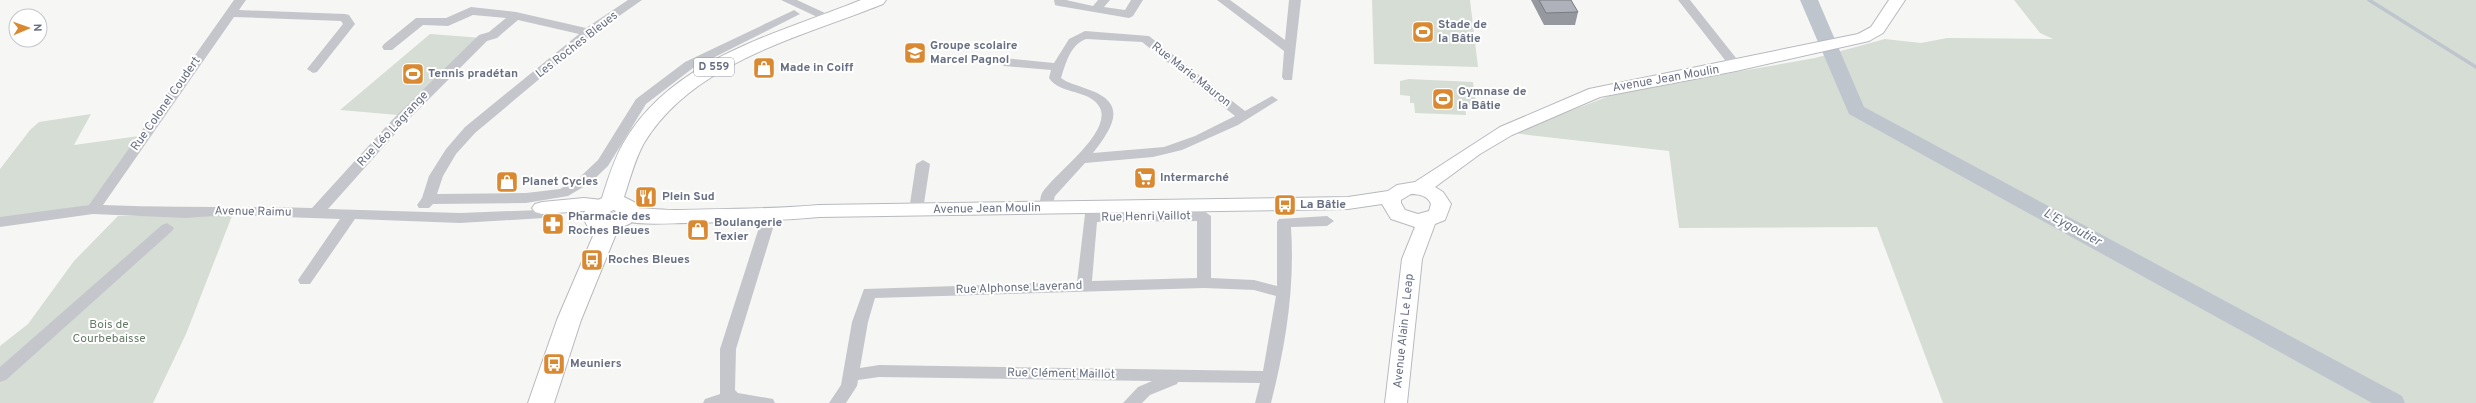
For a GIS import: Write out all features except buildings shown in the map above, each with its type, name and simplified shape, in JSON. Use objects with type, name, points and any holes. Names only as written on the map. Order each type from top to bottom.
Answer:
[{"type":"main road","name":"D 559","points":[[541,403],[569,320],[609,212],[626,159],[647,122],[683,87],[725,61],[832,20],[877,0]]},
{"type":"street","name":"Rue Colonel Coudert","points":[[92,209],[240,0]]},
{"type":"street","name":"Les Roches Bleues","points":[[414,215],[429,199],[436,176],[451,152],[470,130],[588,32],[636,0]]},
{"type":"street","points":[[787,0],[832,20]]},
{"type":"street","points":[[1060,0],[1059,2],[1068,5],[1129,14],[1137,0]]},
{"type":"street","points":[[1096,10],[1104,0]]},
{"type":"street","points":[[1223,0],[1290,49]]},
{"type":"street","points":[[1288,77],[1295,0]]},
{"type":"street","points":[[1684,0],[1736,66]]},
{"type":"street","name":"Avenue Jean Moulin","points":[[1419,188],[1440,176],[1474,150],[1501,134],[1606,89],[1736,66],[1838,44],[1872,34],[1889,15],[1897,0]]},
{"type":"street","points":[[388,47],[420,21],[448,22],[471,11],[516,16],[588,32]]},
{"type":"street","points":[[231,13],[345,18],[349,24],[313,69]]},
{"type":"street","points":[[493,35],[499,13]]},
{"type":"street","points":[[429,199],[526,198],[562,193],[585,180],[602,163],[636,109],[647,98],[689,65],[794,14]]},
{"type":"street","name":"Rue Léo Lagrange","points":[[315,214],[398,122],[483,38],[493,35],[516,16]]},
{"type":"street","name":"Rue Marie Mauron","points":[[1046,208],[1048,195],[1081,160],[1101,134],[1110,116],[1107,104],[1096,95],[1060,85],[1055,78],[1070,43],[1076,38],[1085,35],[1144,39],[1244,117]]},
{"type":"street","points":[[1004,62],[1059,67]]},
{"type":"street","name":"Rue Marie Mauron","points":[[1081,160],[1104,155],[1125,157],[1156,153],[1201,139],[1244,117],[1272,100]]},
{"type":"street","name":"Avenue Jean Moulin","points":[[1440,200],[1442,192],[1454,177],[1501,134]]},
{"type":"street","points":[[916,210],[923,164]]},
{"type":"street","points":[[1419,188],[1432,192],[1440,200],[1440,212],[1427,220],[1415,221],[1397,208],[1403,190],[1419,188]]},
{"type":"street","name":"Avenue Jean Moulin","points":[[609,212],[649,217],[770,215],[820,211],[1348,203],[1397,208]]},
{"type":"street","name":"Avenue Alain Le Leap","points":[[1397,208],[1412,259]]},
{"type":"street","name":"Avenue Raimu","points":[[0,222],[92,209],[186,214],[228,210],[350,215],[414,215],[460,218],[541,211],[609,212]]},
{"type":"street","points":[[305,280],[350,215]]},
{"type":"street","points":[[735,400],[727,392],[726,377],[728,349],[770,215]]},
{"type":"street","name":"Rue Henri Vaillot","points":[[1084,286],[1090,217],[1204,216],[1204,283]]},
{"type":"street","name":"Avenue Alain Le Leap","points":[[1396,403],[1412,259],[1427,220]]},
{"type":"street","points":[[1263,403],[1270,377],[1285,292],[1284,222],[1327,221]]},
{"type":"street","points":[[0,376],[167,228]]},
{"type":"street","name":"Rue Alphonse Laverand","points":[[837,403],[849,386],[860,322],[869,293],[1204,283],[1254,285],[1285,292]]},
{"type":"street","name":"Rue Clément Maillot","points":[[852,375],[886,371],[1270,377]]},
{"type":"street","points":[[1131,403],[1144,390],[1160,382],[1184,376]]},
{"type":"street","points":[[711,403],[735,400],[767,403]]},
{"type":"green space","name":"Stade de la Bâtie","points":[[1372,0],[1470,0],[1478,67],[1374,64]]},
{"type":"green space","points":[[2014,0],[2476,0],[2476,403],[1943,403],[1877,227],[1679,228],[1669,151],[1512,133],[1617,93],[1815,58],[1885,39],[1921,43],[1947,38],[2053,39],[2040,33]]},
{"type":"green space","name":"Tennis pradétan","points":[[430,34],[483,38],[398,115],[340,110]]},
{"type":"green space","name":"Gymnase de la Bâtie","points":[[1409,79],[1473,82],[1476,105],[1465,105],[1466,115],[1415,113],[1414,103],[1410,103],[1410,96],[1400,95],[1400,81]]},
{"type":"green space","points":[[91,114],[74,145],[139,136],[90,205],[0,219],[0,169],[30,130],[39,122]]},
{"type":"green space","name":"Bois de Courbebaisse","points":[[118,216],[232,216],[186,334],[153,403],[0,403],[0,346],[28,324],[74,261]]},
{"type":"waterway","name":"L'Eygoutier","points":[[1809,0],[1856,110],[2393,403]]},
{"type":"waterway","points":[[2369,0],[2476,67]]},
{"type":"place","name":"Stade de la Bâtie","points":[[1423,32]]},
{"type":"place","name":"Groupe scolaire Marcel Pagnol","points":[[915,53]]},
{"type":"place","name":"Made in Coiff","points":[[764,68]]},
{"type":"place","name":"Tennis pradétan","points":[[413,74]]},
{"type":"place","name":"Gymnase de la Bâtie","points":[[1443,99]]},
{"type":"place","name":"Intermarché","points":[[1145,178]]},
{"type":"place","name":"Planet Cycles","points":[[507,182]]},
{"type":"place","name":"Plein Sud","points":[[646,197]]},
{"type":"place","name":"La Bâtie","points":[[1285,205]]},
{"type":"place","name":"Pharmacie des Roches Bleues","points":[[553,224]]},
{"type":"place","name":"Boulangerie Texier","points":[[698,230]]},
{"type":"place","name":"Roches Bleues","points":[[592,260]]},
{"type":"place","name":"Meuniers","points":[[554,364]]}]
